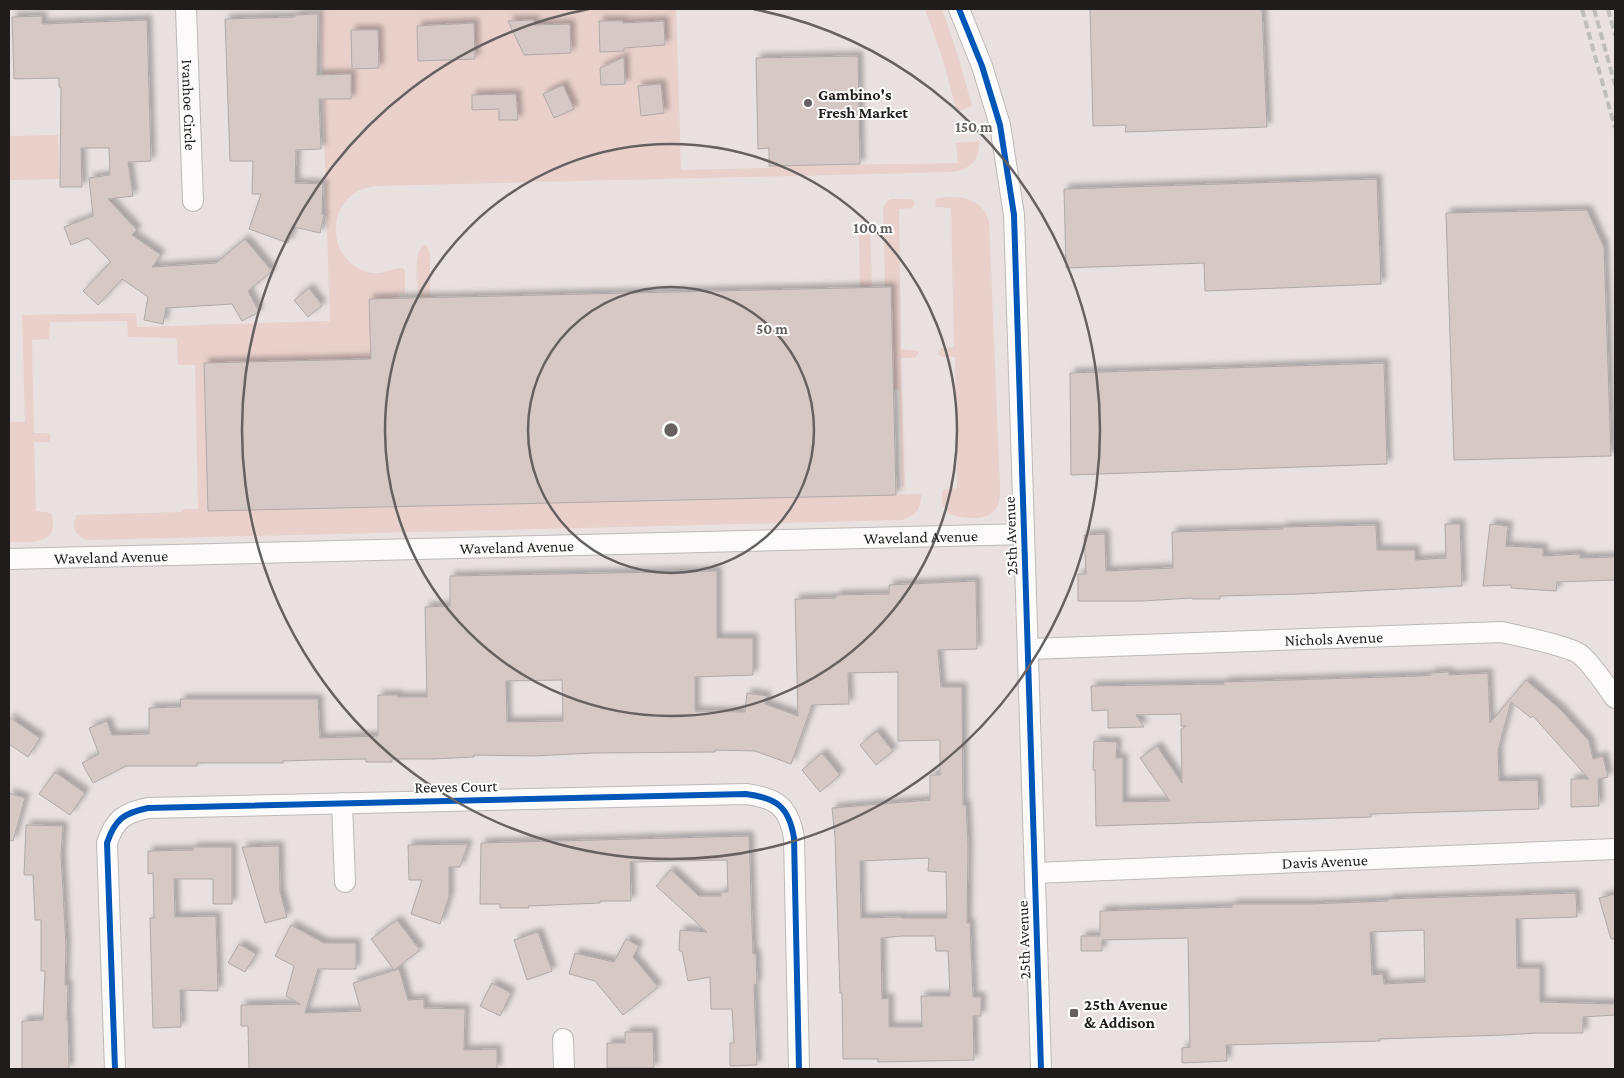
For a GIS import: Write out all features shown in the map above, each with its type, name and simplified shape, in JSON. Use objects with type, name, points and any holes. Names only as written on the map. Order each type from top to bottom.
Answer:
[{"type":"street","name":"Ivanhoe Circle","points":[[186,9],[193,201]]},
{"type":"street","name":"25th Avenue","points":[[960,9],[982,66],[1000,125],[1014,215],[1041,1069]]},
{"type":"street","name":"Waveland Avenue","points":[[9,559],[1024,534]]},
{"type":"street","name":"Nichols Avenue","points":[[1028,649],[1502,632],[1540,640],[1580,654],[1615,698]]},
{"type":"street","name":"Reeves Court","points":[[115,1069],[107,843],[112,829],[120,819],[131,811],[148,808],[746,794],[764,796],[780,806],[791,822],[794,838],[799,1069]]},
{"type":"street","points":[[342,803],[345,882]]},
{"type":"street","name":"Davis Avenue","points":[[1035,873],[1615,849]]},
{"type":"street","points":[[563,1040],[564,1069]]},
{"type":"shaded area","points":[[320,9],[676,9],[681,170],[769,168],[769,166],[958,163],[956,143],[979,141],[978,153],[969,166],[953,172],[377,186],[358,191],[347,200],[340,210],[336,222],[336,235],[339,247],[346,258],[355,266],[368,272],[378,273],[403,268],[405,271],[405,294],[399,294],[399,298],[369,299],[371,359],[204,364],[208,511],[921,494],[919,508],[915,514],[902,520],[88,540],[80,537],[75,531],[74,524],[77,515],[181,512],[184,509],[198,509],[195,365],[178,364],[177,341],[175,338],[128,337],[127,321],[50,322],[49,339],[32,340],[34,433],[49,433],[51,437],[49,442],[34,442],[36,511],[51,513],[53,519],[52,531],[49,536],[37,541],[9,542],[9,422],[25,422],[22,315],[136,313],[137,327],[330,321]]},
{"type":"shaded area","points":[[925,9],[942,9],[958,56],[972,106],[957,112],[942,57]]},
{"type":"shaded area","points":[[58,135],[60,179],[9,180],[9,136]]},
{"type":"shaded area","points":[[937,198],[969,199],[981,207],[989,221],[1000,494],[997,508],[988,516],[979,518],[959,517],[949,513],[942,504],[943,490],[957,488],[955,357],[941,357],[938,353],[941,348],[954,347],[951,208],[936,207],[935,202]]},
{"type":"shaded area","points":[[891,199],[910,199],[915,204],[912,208],[899,209],[901,349],[918,351],[919,353],[915,358],[901,358],[905,487],[902,487],[899,389],[893,389],[891,287],[885,287],[883,209],[886,202]]},
{"type":"shaded area","points":[[865,223],[870,223],[872,287],[860,287],[859,239]]},
{"type":"shaded area","points":[[424,245],[427,246],[430,252],[430,298],[418,298],[417,262],[420,249]]},
{"type":"building","points":[[1090,9],[1262,9],[1267,127],[1125,132],[1126,125],[1093,126]]},
{"type":"building","points":[[318,14],[317,75],[351,74],[351,99],[319,99],[321,149],[296,150],[295,183],[323,184],[322,214],[324,215],[320,233],[294,227],[288,243],[249,229],[261,194],[252,194],[253,161],[230,161],[225,19],[295,17],[295,15]]},
{"type":"building","points":[[42,16],[42,24],[147,20],[151,161],[128,162],[133,196],[108,199],[137,230],[132,235],[161,255],[152,267],[216,263],[245,239],[272,271],[248,291],[259,312],[242,321],[232,304],[166,308],[163,324],[144,320],[148,297],[122,279],[98,305],[83,291],[111,262],[88,238],[71,245],[64,227],[93,216],[89,178],[110,175],[109,148],[81,148],[82,187],[60,187],[61,87],[59,87],[59,78],[14,79],[12,17]]},
{"type":"building","points":[[534,20],[534,25],[570,24],[571,53],[524,55],[508,21]]},
{"type":"building","points":[[599,21],[623,21],[623,23],[664,21],[665,45],[624,48],[624,51],[600,52]]},
{"type":"building","points":[[474,23],[475,59],[418,61],[417,26]]},
{"type":"building","points":[[351,30],[378,30],[379,68],[352,69]]},
{"type":"building","name":"Gambino's Fresh Market","points":[[858,56],[860,164],[769,166],[769,148],[758,149],[756,58]]},
{"type":"building","points":[[624,57],[625,84],[601,85],[600,68]]},
{"type":"building","points":[[661,84],[664,113],[641,116],[638,86]]},
{"type":"building","points":[[563,85],[574,109],[554,118],[543,94]]},
{"type":"building","points":[[516,94],[518,120],[499,120],[499,109],[472,110],[472,95]]},
{"type":"building","points":[[1377,179],[1381,284],[1205,291],[1204,263],[1066,268],[1064,189]]},
{"type":"building","points":[[1587,210],[1604,247],[1611,456],[1454,460],[1446,213]]},
{"type":"building","points":[[891,287],[896,495],[208,511],[204,363],[371,359],[369,299]]},
{"type":"building","points":[[309,288],[322,305],[308,317],[294,300]]},
{"type":"building","points":[[1384,363],[1387,464],[1071,475],[1070,373]]},
{"type":"building","points":[[1445,524],[1460,524],[1462,586],[1220,596],[1220,599],[1078,601],[1078,574],[1086,574],[1084,535],[1105,534],[1106,571],[1173,568],[1172,532],[1283,529],[1282,527],[1376,525],[1377,550],[1415,550],[1415,560],[1446,558]]},
{"type":"building","points":[[1490,524],[1508,526],[1506,546],[1543,548],[1543,556],[1580,554],[1580,558],[1615,557],[1615,580],[1557,582],[1556,591],[1511,588],[1511,585],[1483,586]]},
{"type":"building","points":[[717,571],[717,638],[753,638],[753,675],[695,677],[695,711],[745,712],[747,693],[767,696],[765,704],[798,716],[795,599],[836,598],[836,595],[889,594],[889,585],[976,581],[977,649],[938,650],[941,687],[962,687],[963,805],[966,805],[968,845],[967,923],[970,923],[973,997],[981,997],[981,1016],[973,1016],[974,1060],[878,1062],[878,1059],[843,1059],[842,993],[840,993],[835,837],[832,808],[930,800],[930,775],[940,775],[940,740],[898,741],[898,672],[848,673],[849,704],[812,705],[791,764],[755,751],[715,750],[715,752],[593,753],[532,756],[474,755],[474,757],[433,759],[392,759],[392,762],[366,762],[366,759],[283,761],[283,763],[197,763],[197,766],[126,766],[93,783],[82,763],[99,754],[89,728],[107,721],[112,735],[149,734],[149,708],[181,707],[180,699],[318,699],[320,738],[378,736],[378,695],[427,697],[425,607],[450,606],[450,576]],"holes":[[[562,680],[563,721],[507,722],[506,681]],[[929,858],[928,871],[946,872],[947,918],[861,918],[860,861]],[[935,936],[936,951],[948,951],[950,996],[921,996],[922,1027],[889,1027],[889,998],[882,999],[881,938]]]},
{"type":"building","points":[[1449,672],[1449,675],[1488,673],[1490,723],[1526,680],[1561,710],[1589,741],[1593,759],[1603,756],[1608,777],[1598,779],[1599,806],[1571,807],[1571,779],[1589,779],[1533,716],[1531,718],[1511,702],[1498,750],[1499,781],[1538,780],[1539,809],[1371,814],[1371,817],[1096,826],[1095,770],[1093,770],[1094,741],[1117,742],[1116,758],[1123,758],[1123,802],[1170,801],[1140,758],[1157,746],[1182,783],[1181,729],[1186,726],[1181,726],[1181,714],[1136,715],[1144,727],[1108,728],[1108,710],[1092,711],[1091,686],[1224,684],[1224,682],[1421,676],[1431,675],[1430,673]]},
{"type":"building","points":[[9,717],[40,738],[28,757],[9,744]]},
{"type":"building","points":[[877,731],[893,751],[876,765],[860,745]]},
{"type":"building","points":[[822,753],[840,775],[820,792],[802,770]]},
{"type":"building","points":[[55,772],[85,793],[70,815],[39,794]]},
{"type":"building","points":[[9,793],[25,798],[13,841],[9,840]]},
{"type":"building","points":[[26,825],[63,826],[61,855],[66,946],[65,985],[68,985],[69,1069],[22,1069],[22,1021],[43,1020],[45,971],[41,971],[41,920],[35,920],[33,875],[24,875]]},
{"type":"building","points":[[749,836],[753,954],[756,954],[757,984],[754,985],[757,1065],[730,1066],[730,1043],[734,1043],[732,1009],[711,1009],[710,977],[688,981],[682,951],[679,951],[680,930],[707,932],[656,886],[671,870],[699,896],[721,896],[721,892],[728,892],[727,860],[630,862],[631,901],[600,901],[600,903],[528,906],[529,908],[500,908],[500,904],[480,904],[481,843]]},
{"type":"building","points":[[468,844],[460,867],[449,867],[449,897],[440,924],[411,914],[422,880],[409,880],[408,845]]},
{"type":"building","points":[[279,846],[280,892],[287,917],[265,923],[242,847]]},
{"type":"building","points":[[193,847],[232,847],[232,904],[213,904],[213,879],[174,879],[175,917],[216,916],[218,991],[180,990],[181,1027],[153,1028],[150,918],[154,918],[153,873],[148,874],[148,851],[193,850]]},
{"type":"building","points":[[1576,893],[1577,917],[1516,919],[1517,968],[1540,968],[1540,1002],[1615,1004],[1615,1015],[1583,1017],[1583,1033],[1537,1033],[1379,1039],[1380,1041],[1226,1045],[1227,1061],[1182,1063],[1182,1048],[1190,1047],[1188,938],[1102,940],[1102,951],[1081,951],[1081,936],[1100,936],[1100,911],[1232,907],[1232,904],[1311,904],[1388,901],[1388,899]],"holes":[[[1424,930],[1425,982],[1384,984],[1383,974],[1372,975],[1370,932]]]},
{"type":"building","points":[[1615,894],[1615,939],[1611,939],[1599,898]]},
{"type":"building","points":[[397,920],[420,950],[394,970],[371,939]]},
{"type":"building","points":[[291,925],[324,943],[356,943],[356,969],[318,969],[305,1013],[361,1011],[353,983],[399,969],[408,1000],[424,999],[424,1008],[465,1009],[464,1050],[497,1049],[497,1069],[249,1069],[248,1026],[241,1026],[241,1005],[300,1004],[286,996],[294,966],[275,956]]},
{"type":"building","points":[[538,932],[552,971],[527,980],[514,940]]},
{"type":"building","points":[[626,939],[639,946],[633,957],[658,987],[623,1015],[595,981],[569,974],[575,953],[614,962]]},
{"type":"building","points":[[239,944],[256,954],[245,972],[228,963]]},
{"type":"building","points":[[492,983],[511,993],[500,1016],[480,1006]]},
{"type":"building","points":[[625,1032],[653,1032],[654,1068],[607,1068],[607,1043],[625,1043]]},
{"type":"railway","points":[[1582,9],[1615,128]]},
{"type":"railway","points":[[1594,9],[1615,85]]},
{"type":"railway","points":[[1608,9],[1615,35]]},
{"type":"cycle path","points":[[959,9],[982,66],[1000,125],[1014,215],[1041,1069]]},
{"type":"cycle path","points":[[115,1069],[107,843],[117,823],[133,812],[148,808],[746,794],[766,798],[780,806],[792,827],[794,838],[799,1069]]},
{"type":"place","name":"Gambino's Fresh Market","points":[[808,103]]},
{"type":"place","name":"25th Avenue & Addison","points":[[1074,1013]]}]
